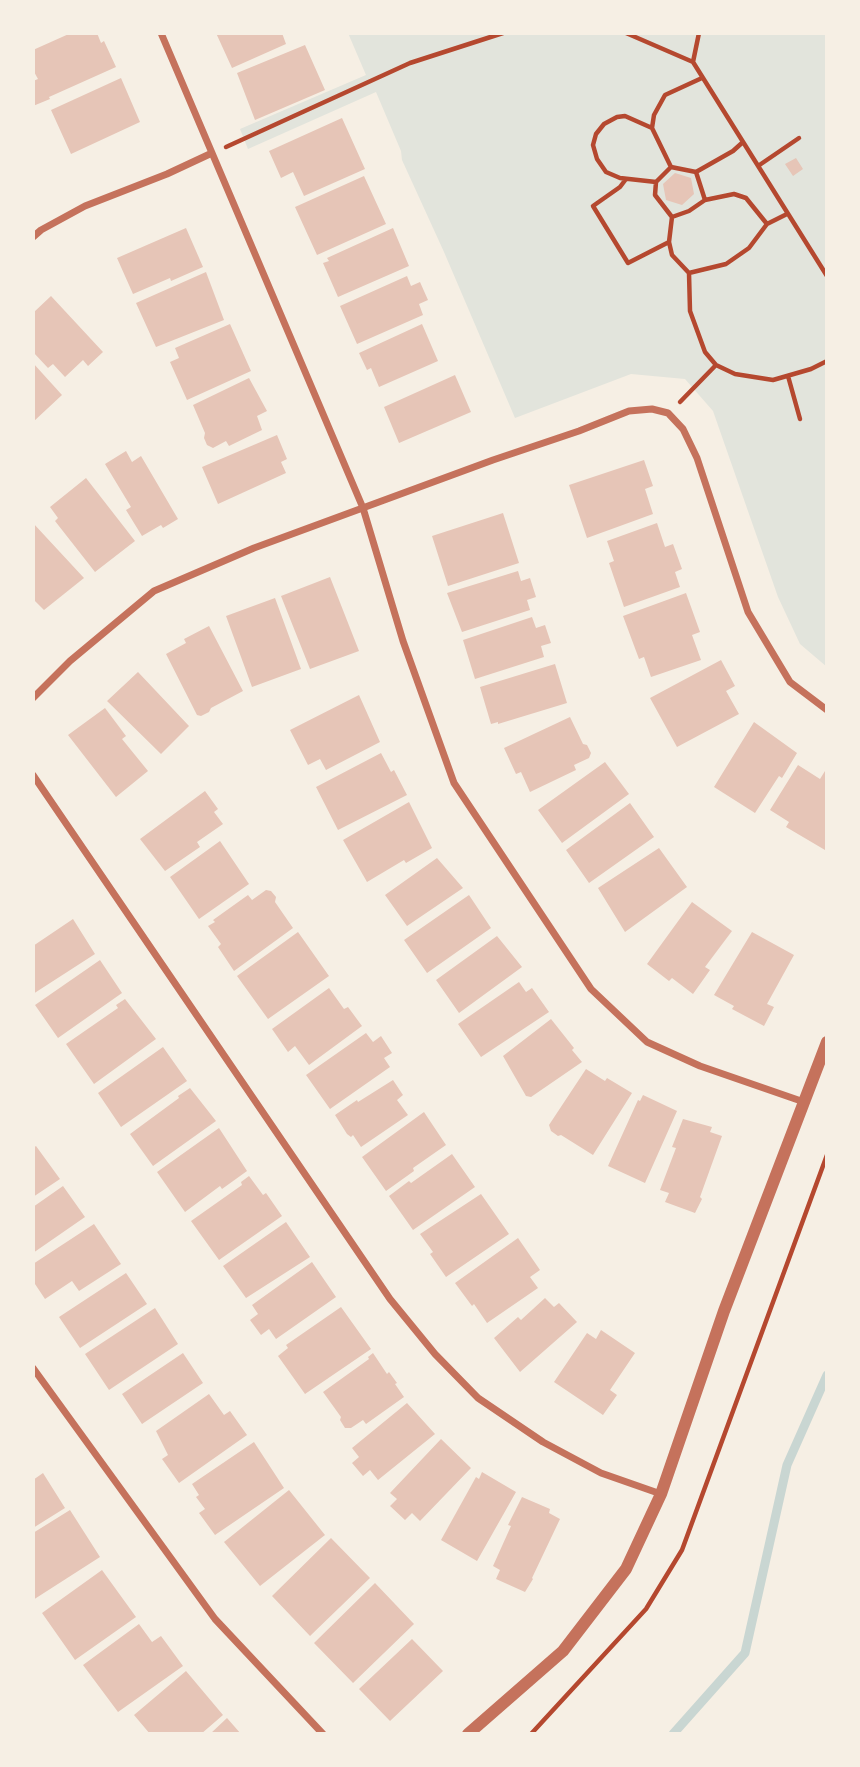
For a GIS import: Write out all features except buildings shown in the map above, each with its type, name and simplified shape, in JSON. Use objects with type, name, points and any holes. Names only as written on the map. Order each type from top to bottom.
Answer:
[{"type":"street","points":[[161,33],[363,508],[403,641],[454,783],[591,989],[647,1042],[700,1066],[804,1102]]},
{"type":"street","points":[[33,237],[85,206],[212,153]]},
{"type":"street","points":[[33,698],[70,661],[154,591],[254,548],[363,508],[629,411],[652,409],[668,413],[683,429],[696,458],[748,612],[790,682],[827,710]]},
{"type":"street","points":[[33,775],[390,1299],[435,1354],[478,1398],[543,1442],[601,1473],[661,1494]]},
{"type":"street","points":[[468,1734],[563,1651],[626,1569],[661,1494],[724,1311],[827,1042]]},
{"type":"street","points":[[33,1368],[215,1619],[323,1734]]},
{"type":"path","points":[[212,153],[410,63],[503,33]]},
{"type":"path","points":[[626,33],[693,62],[827,276]]},
{"type":"path","points":[[693,62],[699,33]]},
{"type":"path","points":[[671,167],[652,128],[654,115],[665,95],[702,78]]},
{"type":"path","points":[[652,128],[625,116],[617,117],[604,124],[596,134],[593,145],[597,159],[606,172],[626,179],[656,182]]},
{"type":"path","points":[[758,166],[799,138]]},
{"type":"path","points":[[671,167],[696,172],[733,151],[743,142]]},
{"type":"path","points":[[671,167],[656,182],[655,195],[672,217],[669,243],[672,255],[689,273],[690,311],[705,352],[716,365],[735,374],[773,380],[827,361]]},
{"type":"path","points":[[696,172],[705,200]]},
{"type":"path","points":[[626,179],[620,187],[593,206],[628,262],[669,243]]},
{"type":"path","points":[[672,217],[689,211],[705,200],[734,194],[746,198],[767,224]]},
{"type":"path","points":[[689,273],[726,264],[749,248],[767,224],[787,214]]},
{"type":"path","points":[[668,413],[716,365]]},
{"type":"path","points":[[788,376],[800,419]]},
{"type":"path","points":[[531,1734],[646,1609],[682,1550],[827,1156]]},
{"type":"shaded area","points":[[348,33],[827,33],[827,667],[800,644],[778,597],[713,411],[685,379],[631,374],[515,418],[402,160],[401,151],[376,92],[248,149],[240,129],[366,75]]},
{"type":"waterway","points":[[673,1734],[745,1653],[787,1465],[827,1375]]}]
